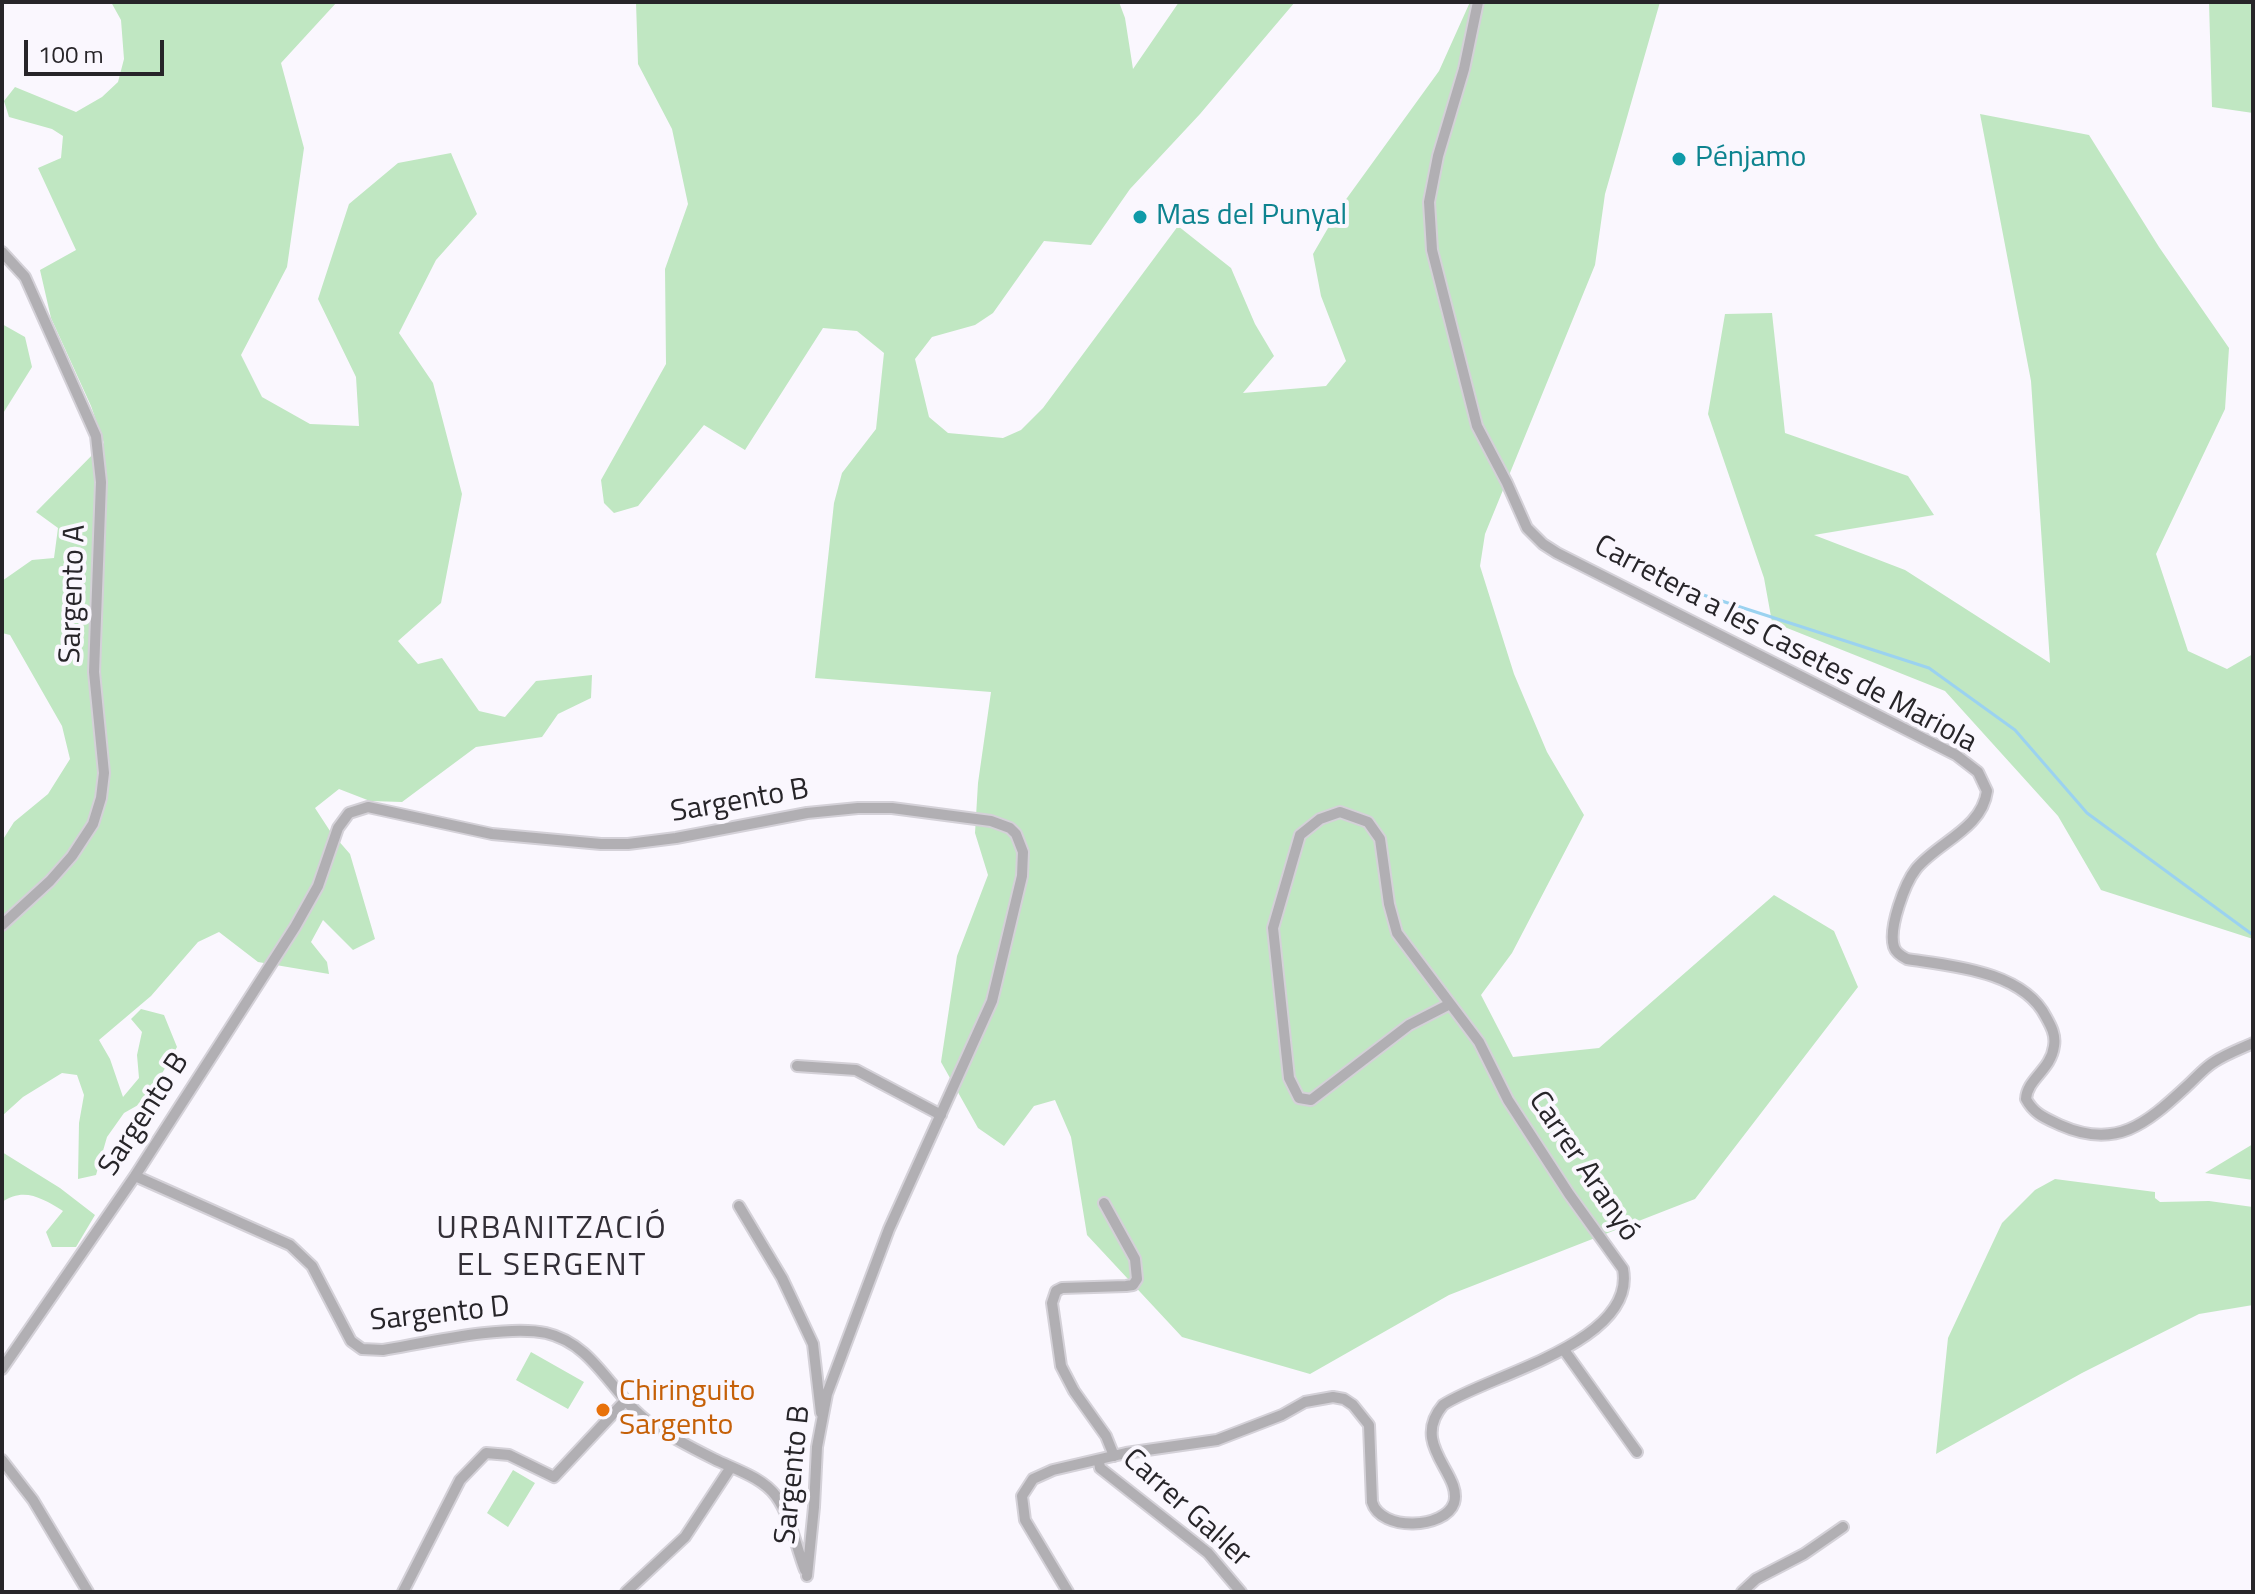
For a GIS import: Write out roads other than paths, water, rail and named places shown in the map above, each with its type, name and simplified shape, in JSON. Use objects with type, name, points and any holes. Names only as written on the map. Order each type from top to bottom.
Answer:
[{"type":"street","name":"Carretera a les Casetes de Mariola","points":[[1478,2],[1429,202],[1432,250],[1477,426],[1527,528],[1557,553],[1956,755],[1978,772],[1987,791],[1982,810],[1918,866],[1910,878],[1897,913],[1894,948],[1907,959],[2000,979],[2032,998],[2043,1010],[2052,1028],[2054,1050],[2050,1062],[2030,1085],[2026,1099],[2031,1109],[2080,1133],[2128,1131],[2152,1119],[2212,1063],[2253,1043]]},
{"type":"street","name":"Sargento A","points":[[2,252],[30,286],[96,436],[101,482],[94,672],[104,773],[99,810],[72,856],[2,925]]},
{"type":"street","name":"Sargento B","points":[[2,1369],[135,1176],[311,901],[338,828],[349,813],[368,807],[492,834],[601,844],[676,838],[807,813],[858,808],[923,811],[991,821],[1010,828],[1016,834],[1023,852],[1019,893],[988,1013],[889,1229],[831,1382],[817,1447],[807,1576]]},
{"type":"street","name":"Carrer Aranyó","points":[[1068,1592],[1025,1520],[1022,1496],[1033,1479],[1053,1470],[1114,1456],[1217,1440],[1318,1398],[1344,1399],[1363,1415],[1369,1425],[1375,1512],[1397,1523],[1426,1523],[1452,1507],[1455,1500],[1432,1439],[1436,1413],[1452,1399],[1564,1350],[1596,1328],[1611,1311],[1621,1294],[1625,1278],[1623,1269],[1569,1194],[1508,1100],[1479,1042],[1397,933],[1389,904],[1380,839],[1368,822],[1340,812],[1320,819],[1300,835],[1273,928],[1289,1078],[1299,1098],[1311,1100],[1409,1025],[1450,1004]]},
{"type":"street","points":[[797,1066],[856,1070],[941,1115]]},
{"type":"street","name":"Sargento D","points":[[135,1176],[261,1230],[298,1251],[322,1282],[351,1341],[362,1349],[383,1350],[515,1331],[543,1332],[581,1349],[625,1401],[667,1435],[759,1481],[776,1497],[807,1576]]},
{"type":"street","points":[[1104,1203],[1135,1259],[1137,1279],[1133,1285],[1126,1286],[1062,1288],[1056,1291],[1052,1303],[1059,1359],[1064,1374],[1106,1436],[1114,1456]]},
{"type":"street","points":[[739,1206],[782,1278],[813,1344],[822,1419]]},
{"type":"street","points":[[1564,1350],[1637,1452]]},
{"type":"street","points":[[403,1592],[460,1480],[486,1453],[509,1455],[554,1477],[625,1401]]},
{"type":"street","points":[[2,1460],[33,1500],[88,1592]]},
{"type":"street","name":"Carrer Gal·ler","points":[[1094,1462],[1208,1553],[1235,1581],[1241,1592]]},
{"type":"street","points":[[626,1592],[685,1537],[731,1467]]},
{"type":"street","points":[[1742,1592],[1756,1579],[1804,1554],[1843,1527]]},
{"type":"waterway","points":[[1660,581],[1929,668],[2015,730],[2087,813],[2253,935]]},
{"type":"place","name":"Pénjamo","points":[[1679,159]]},
{"type":"place","name":"Mas del Punyal","points":[[1140,217]]},
{"type":"place","name":"Chiringuito Sargento","points":[[603,1410]]},
{"type":"district","name":"URBANITZACIÓ EL SERGENT","points":[[552,1248]]}]
